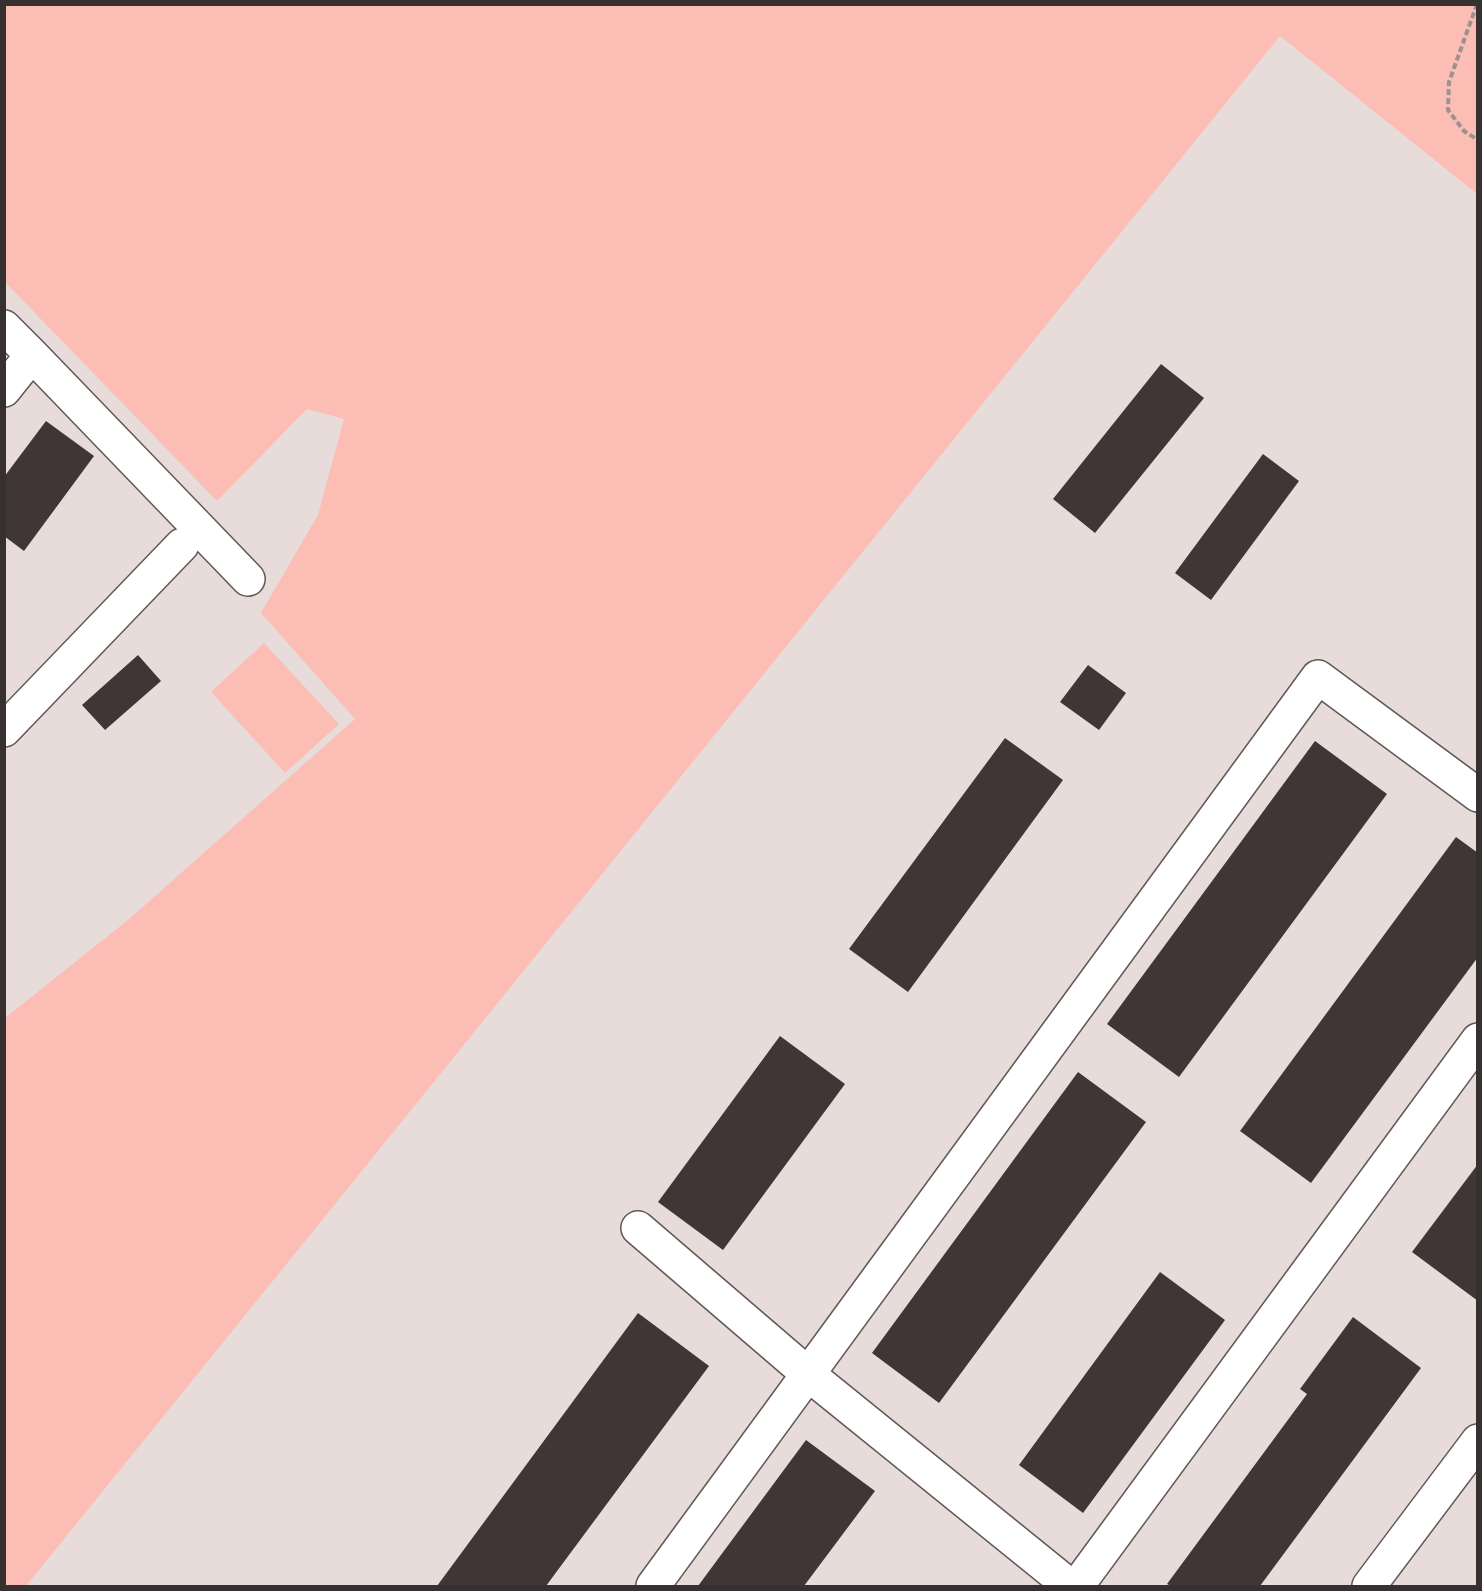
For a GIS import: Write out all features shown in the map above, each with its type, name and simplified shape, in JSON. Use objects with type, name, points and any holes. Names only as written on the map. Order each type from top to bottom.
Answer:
[{"type":"street","points":[[4,327],[20,371],[248,579]]},
{"type":"street","points":[[4,730],[182,545]]},
{"type":"street","points":[[653,1587],[1318,677],[1478,795]]},
{"type":"street","points":[[1077,1587],[1478,1040]]},
{"type":"street","points":[[638,1228],[808,1374],[1070,1587]]},
{"type":"street","points":[[1369,1587],[1478,1441]]},
{"type":"path","points":[[1477,4],[1449,82],[1448,110],[1464,131],[1478,140]]},
{"type":"shaded area","points":[[5,4],[1478,5],[1477,194],[1280,36],[26,1586],[4,1586],[5,1018],[128,920],[355,719],[261,613],[318,515],[344,419],[307,409],[217,501],[5,282]]},
{"type":"shaded area","points":[[264,643],[339,724],[285,773],[211,692]]},
{"type":"building","points":[[1161,364],[1204,398],[1095,533],[1053,499]]},
{"type":"building","points":[[46,421],[94,456],[24,551],[4,536],[4,477]]},
{"type":"building","points":[[1263,454],[1299,481],[1211,600],[1175,573]]},
{"type":"building","points":[[138,655],[161,681],[105,730],[82,705]]},
{"type":"building","points":[[1088,665],[1126,693],[1099,730],[1060,702]]},
{"type":"building","points":[[1005,738],[1063,780],[908,992],[849,949]]},
{"type":"building","points":[[1315,741],[1387,794],[1179,1077],[1107,1024]]},
{"type":"building","points":[[1456,837],[1478,853],[1478,957],[1311,1183],[1240,1131]]},
{"type":"building","points":[[780,1036],[845,1084],[723,1250],[658,1202]]},
{"type":"building","points":[[1078,1072],[1146,1122],[939,1403],[872,1353]]},
{"type":"building","points":[[1478,1164],[1478,1301],[1412,1252]]},
{"type":"building","points":[[1160,1272],[1225,1320],[1083,1513],[1019,1465]]},
{"type":"building","points":[[638,1313],[709,1366],[546,1586],[437,1586]]},
{"type":"building","points":[[1353,1317],[1421,1368],[1260,1586],[1171,1586],[1167,1584],[1307,1394],[1300,1389]]},
{"type":"building","points":[[806,1440],[875,1491],[804,1586],[698,1586]]}]
